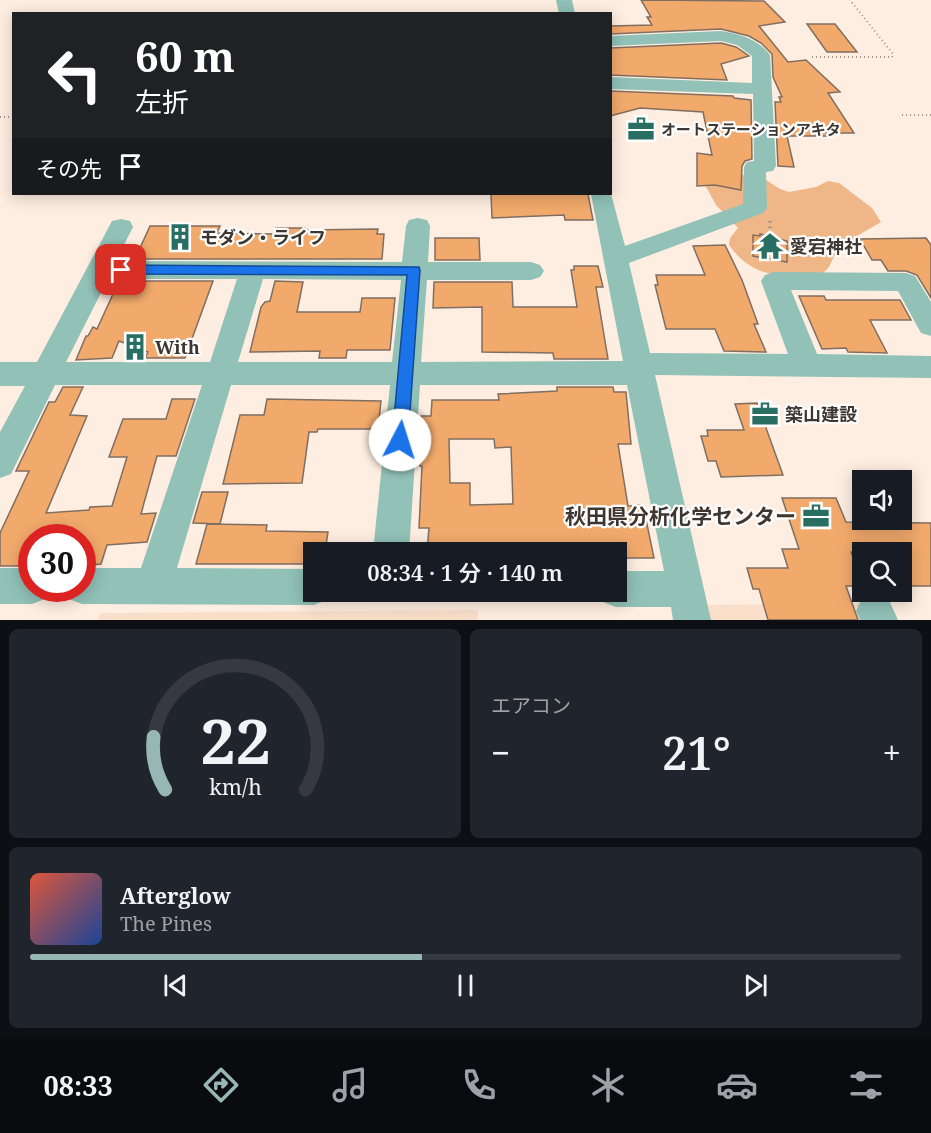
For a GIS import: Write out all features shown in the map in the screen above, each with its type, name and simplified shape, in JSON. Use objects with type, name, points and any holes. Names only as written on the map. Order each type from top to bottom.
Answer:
[{"type":"street","points":[[612,41],[722,36],[738,38],[750,44],[761,55],[765,166],[755,167],[755,208],[616,258]]},
{"type":"street","points":[[612,83],[762,89]]},
{"type":"street","points":[[602,195],[689,605],[627,591]]},
{"type":"street","points":[[392,542],[418,226]]},
{"type":"street","points":[[0,464],[121,227]]},
{"type":"street","points":[[99,270],[531,271]]},
{"type":"street","points":[[153,587],[253,270]]},
{"type":"street","points":[[807,365],[774,280],[906,282],[931,327]]},
{"type":"street","points":[[0,374],[405,373],[807,365],[931,367]]},
{"type":"street","points":[[0,586],[18,586]]},
{"type":"street","points":[[96,586],[303,588]]},
{"type":"path","points":[[812,57],[892,57],[893,54],[850,0]]},
{"type":"path","points":[[902,115],[931,115]]},
{"type":"shaded area","points":[[722,172],[763,178],[789,192],[816,187],[828,181],[839,183],[872,208],[881,222],[857,236],[834,256],[829,267],[819,277],[780,275],[758,270],[738,256],[729,245],[730,238],[738,228],[716,205],[705,185]]},
{"type":"shaded area","points":[[861,603],[868,620],[708,620],[704,605]]},
{"type":"shaded area","points":[[478,610],[478,620],[98,620],[100,613]]},
{"type":"building","points":[[641,0],[764,1],[785,22],[759,26],[788,62],[806,60],[840,92],[828,93],[854,133],[826,133],[828,136],[787,136],[794,167],[778,166],[775,102],[781,102],[779,97],[782,97],[773,77],[772,54],[761,43],[749,36],[721,29],[612,34],[612,26],[652,25],[647,17],[651,17]]},
{"type":"building","points":[[807,24],[835,24],[857,52],[827,52]]},
{"type":"building","points":[[721,43],[736,47],[749,56],[721,64],[727,80],[612,75],[612,48]]},
{"type":"building","points":[[612,91],[733,96],[751,100],[752,159],[745,161],[742,166],[741,190],[715,185],[697,186],[697,153],[712,155],[703,112],[640,108],[612,115]]},
{"type":"building","points":[[491,195],[588,195],[593,220],[565,220],[564,215],[492,218]]},
{"type":"building","points":[[150,226],[220,226],[217,233],[274,234],[276,228],[378,229],[377,234],[384,234],[382,259],[135,259]]},
{"type":"building","name":"愛宕神社","points":[[760,234],[787,241],[787,262],[753,256],[753,235],[760,236]]},
{"type":"building","points":[[435,238],[479,238],[480,260],[435,260]]},
{"type":"building","points":[[926,238],[931,245],[931,298],[917,275],[906,271],[888,271],[881,260],[872,260],[860,239]]},
{"type":"building","points":[[725,245],[742,280],[758,324],[754,324],[766,352],[724,351],[715,329],[666,329],[655,285],[658,285],[656,275],[705,275],[693,246]]},
{"type":"building","points":[[574,266],[598,266],[603,287],[596,287],[608,359],[554,359],[553,353],[482,352],[482,307],[433,308],[434,282],[512,282],[513,307],[577,307],[571,270],[574,270]]},
{"type":"building","points":[[119,281],[213,281],[185,358],[145,358],[148,352],[119,341],[112,358],[76,360],[86,336],[93,327],[97,329]]},
{"type":"building","points":[[275,281],[303,282],[297,312],[360,312],[362,298],[395,298],[390,350],[347,350],[346,358],[319,358],[320,351],[250,352],[261,307],[265,302],[270,301]]},
{"type":"building","points":[[799,296],[824,296],[826,300],[900,300],[911,320],[870,320],[887,353],[848,352],[846,348],[822,349]]},
{"type":"building","points":[[63,387],[83,387],[70,415],[87,416],[46,513],[112,506],[127,457],[109,457],[123,419],[166,419],[172,399],[195,399],[176,456],[157,456],[141,514],[156,513],[147,542],[107,545],[101,564],[96,565],[96,524],[18,524],[18,566],[0,566],[0,533],[29,471],[16,471],[49,402],[55,402]]},
{"type":"building","points":[[557,387],[613,387],[614,392],[626,392],[631,444],[618,444],[628,506],[643,505],[654,558],[627,558],[627,542],[428,542],[429,528],[419,528],[422,466],[420,466],[421,416],[431,416],[432,400],[499,400],[498,394],[557,391]],"holes":[[[449,439],[494,439],[495,448],[511,447],[513,504],[470,505],[470,483],[450,483]]]},
{"type":"building","points":[[267,399],[381,401],[378,429],[318,429],[317,432],[309,432],[302,483],[223,484],[240,415],[264,415]]},
{"type":"building","points":[[757,403],[783,475],[721,477],[716,461],[708,461],[701,436],[708,436],[707,430],[744,430],[735,404]]},
{"type":"building","points":[[202,492],[228,492],[220,524],[193,523]]},
{"type":"building","points":[[782,498],[836,498],[846,522],[852,522],[852,530],[912,530],[912,523],[931,523],[931,586],[912,586],[912,542],[852,542],[852,586],[846,586],[858,620],[768,620],[759,589],[753,589],[747,568],[788,568],[782,549],[799,549]]},
{"type":"building","points":[[207,524],[267,525],[266,531],[328,532],[326,542],[303,542],[303,564],[196,564]]},
{"type":"place","name":"オートステーションアキタ","points":[[641,129]]},
{"type":"place","name":"モダン・ライフ","points":[[180,237]]},
{"type":"place","name":"愛宕神社","points":[[770,246]]},
{"type":"place","name":"With","points":[[135,347]]},
{"type":"place","name":"築山建設","points":[[765,414]]},
{"type":"place","name":"秋田県分析化学センター","points":[[816,516]]},
{"type":"route","points":[[121,270],[414,270],[400,440]]}]
